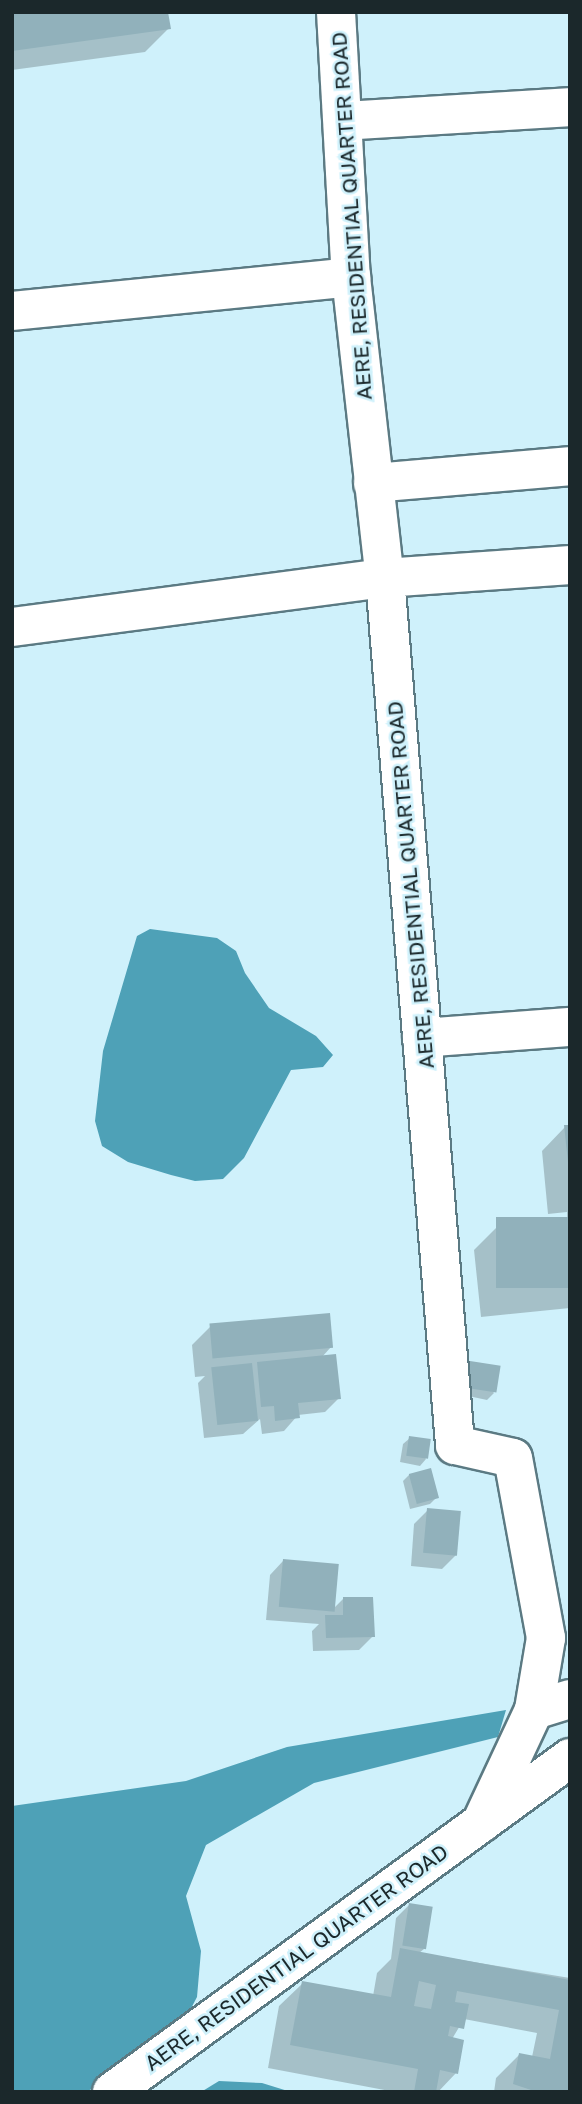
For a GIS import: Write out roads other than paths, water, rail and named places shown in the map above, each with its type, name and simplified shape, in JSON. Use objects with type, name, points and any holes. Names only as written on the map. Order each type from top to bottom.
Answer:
[{"type":"street","name":"AERE, RESIDENTIAL QUARTER ROAD","points":[[336,12],[351,277],[385,578],[455,1445],[513,1458],[546,1638],[534,1710],[481,1823]]},
{"type":"street","points":[[344,121],[570,107]]},
{"type":"street","points":[[12,312],[351,277]]},
{"type":"street","points":[[373,483],[570,466]]},
{"type":"street","points":[[12,627],[385,578],[570,565]]},
{"type":"street","points":[[422,1038],[570,1027]]},
{"type":"street","points":[[534,1710],[570,1699]]},
{"type":"street","name":"AERE, RESIDENTIAL QUARTER ROAD","points":[[112,2092],[570,1758]]},
{"type":"water","points":[[150,929],[217,938],[236,951],[245,973],[269,1008],[316,1036],[333,1055],[323,1067],[291,1070],[244,1158],[223,1179],[195,1181],[171,1175],[128,1162],[102,1146],[95,1121],[103,1051],[137,936]]},
{"type":"water","points":[[506,1710],[498,1737],[314,1783],[206,1845],[186,1896],[201,1951],[197,1997],[186,2018],[87,2092],[12,2092],[12,1806],[186,1781],[287,1747]]},
{"type":"water","points":[[219,2081],[262,2083],[291,2092],[201,2092]]}]
